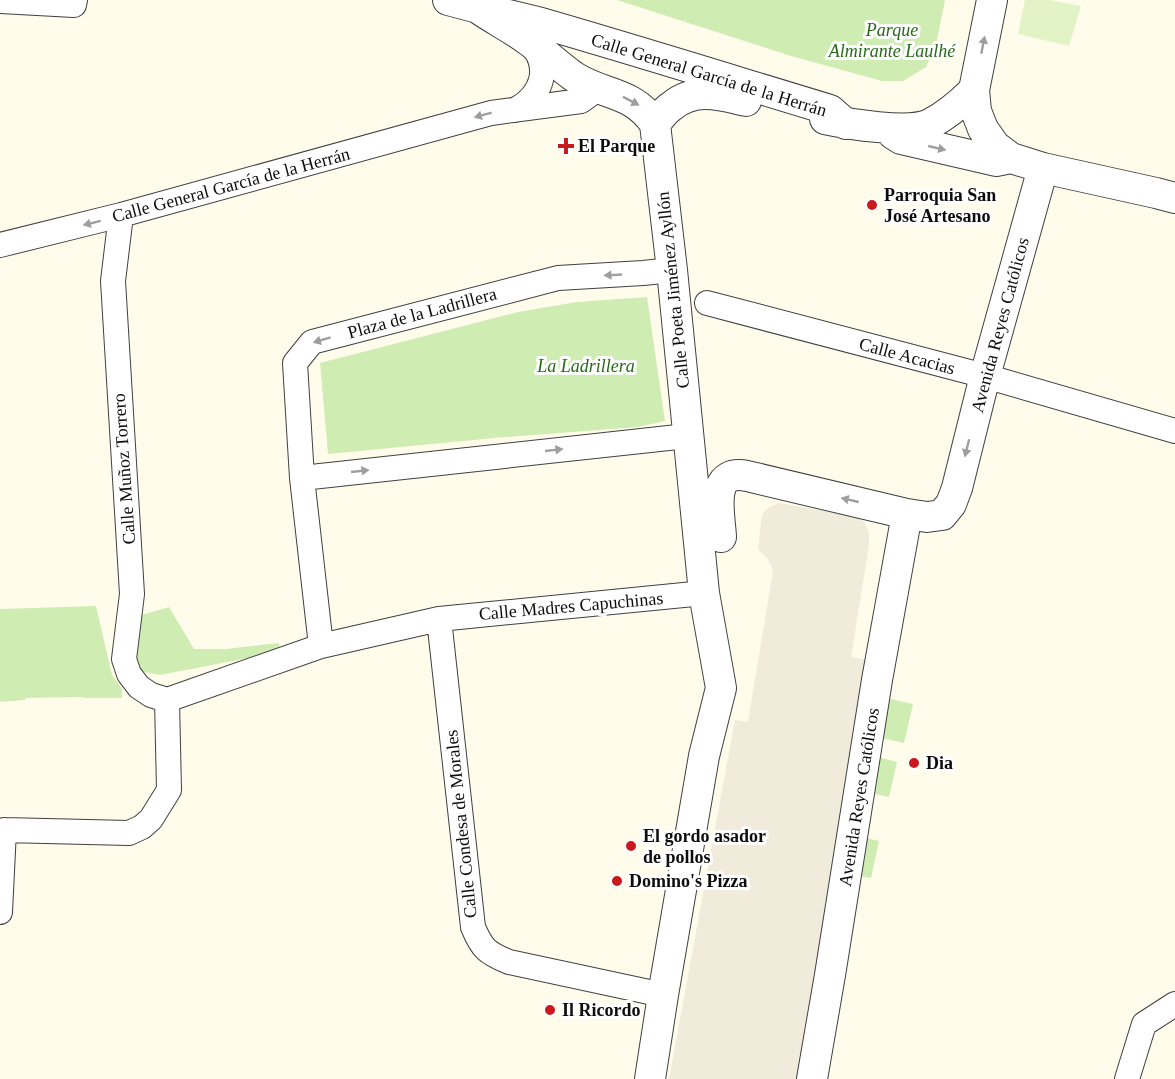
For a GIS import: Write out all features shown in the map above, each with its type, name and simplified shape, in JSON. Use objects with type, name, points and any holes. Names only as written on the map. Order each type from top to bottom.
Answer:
[{"type":"street","points":[[0,1],[74,6],[75,0]]},
{"type":"street","points":[[448,0],[479,9],[527,40],[573,76],[639,105],[655,124]]},
{"type":"street","points":[[992,0],[974,90],[976,111],[983,129],[995,146],[1011,158],[1043,168],[1175,198]]},
{"type":"street","name":"Calle General García de la Herrán","points":[[479,9],[538,22],[830,110],[846,124]]},
{"type":"street","points":[[515,110],[526,104],[540,84],[541,60],[536,49],[527,40]]},
{"type":"street","name":"Calle General García de la Herrán","points":[[0,245],[121,215],[491,113],[581,101],[599,88]]},
{"type":"street","points":[[846,124],[883,128],[928,125],[953,110],[974,90]]},
{"type":"street","name":"Calle General García de la Herrán","points":[[655,124],[670,106],[683,98],[698,94],[713,94],[846,124]]},
{"type":"street","name":"Calle Poeta Jiménez Ayllón","points":[[655,124],[704,593],[721,688],[704,756],[663,995]]},
{"type":"street","points":[[883,128],[901,139],[996,161],[1011,158]]},
{"type":"street","name":"Avenida Reyes Católicos","points":[[688,446],[747,476],[907,514],[927,517],[942,515],[951,504],[957,488],[985,376],[1043,168]]},
{"type":"street","name":"Calle Muñoz Torrero","points":[[121,215],[113,281],[132,594],[124,659],[129,675],[139,687],[151,695],[167,700]]},
{"type":"street","name":"Plaza de la Ladrillera","points":[[321,646],[302,478],[295,363],[312,342],[558,278],[672,270]]},
{"type":"street","name":"Calle Acacias","points":[[707,303],[985,376],[1175,431]]},
{"type":"street","points":[[302,478],[688,446]]},
{"type":"street","points":[[721,537],[719,488],[734,475],[747,476]]},
{"type":"street","name":"Avenida Reyes Católicos","points":[[812,1079],[907,514]]},
{"type":"street","name":"Calle Madres Capuchinas","points":[[167,700],[321,646],[439,619],[704,593]]},
{"type":"street","name":"Calle Condesa de Morales","points":[[439,619],[472,920],[481,945],[495,956],[509,962],[663,995]]},
{"type":"street","points":[[0,912],[2,826],[129,833],[142,827],[151,819],[169,790],[167,700]]},
{"type":"street","points":[[650,1079],[663,995]]},
{"type":"street","points":[[1126,1079],[1144,1024],[1175,1004]]},
{"type":"green space","name":"Parque Almirante Laulhé","points":[[617,0],[945,0],[936,45],[926,67],[903,81],[882,81],[791,56]]},
{"type":"green space","points":[[1025,0],[1050,0],[1081,6],[1069,46],[1018,34]]},
{"type":"green space","name":"La Ladrillera","points":[[647,297],[665,421],[638,427],[328,454],[320,363],[518,312],[577,302]]},
{"type":"green space","points":[[96,606],[112,675],[122,689],[122,698],[26,698],[25,700],[0,702],[0,609]]},
{"type":"green space","points":[[169,607],[194,649],[226,649],[279,643],[280,652],[160,675],[138,671],[130,654],[138,616]]},
{"type":"green space","points":[[886,698],[913,704],[904,743],[881,738]]},
{"type":"green space","points":[[875,756],[897,762],[889,797],[870,793]]},
{"type":"green space","points":[[861,837],[879,841],[871,878],[858,876]]},
{"type":"shaded area","points":[[779,503],[857,517],[865,523],[869,533],[851,657],[869,660],[797,1079],[669,1079],[735,720],[748,722],[773,571],[768,559],[758,549],[762,515],[769,507]]},
{"type":"place","name":"El Parque","points":[[566,146]]},
{"type":"place","name":"Parroquia San José Artesano","points":[[872,205]]},
{"type":"place","name":"Dia","points":[[914,763]]},
{"type":"place","name":"El gordo asador de pollos","points":[[631,846]]},
{"type":"place","name":"Domino's Pizza","points":[[617,881]]},
{"type":"place","name":"Il Ricordo","points":[[550,1010]]}]
